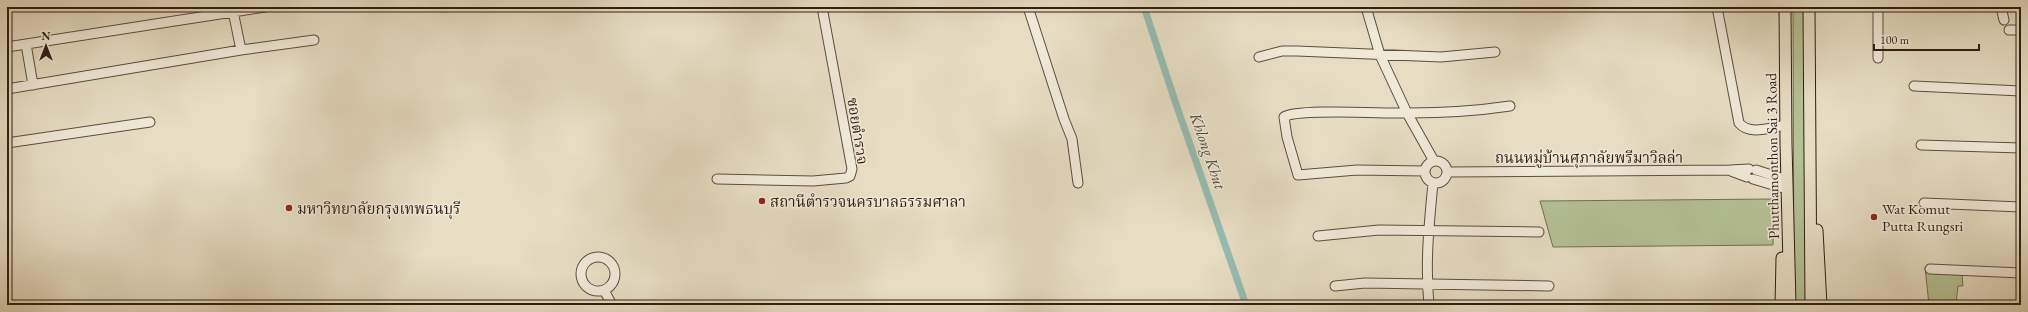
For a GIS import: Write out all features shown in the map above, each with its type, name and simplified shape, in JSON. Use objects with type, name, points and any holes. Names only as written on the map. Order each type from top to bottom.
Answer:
[{"type":"main road","name":"Phutthamonthon Sai 3 Road","points":[[1785,7],[1790,305]]},
{"type":"main road","points":[[1809,7],[1811,305]]},
{"type":"main road","points":[[1781,305],[1783,220],[1787,189]]},
{"type":"main road","points":[[1810,196],[1817,230],[1821,305]]},
{"type":"street","points":[[7,47],[265,7]]},
{"type":"street","name":"ซอยตำรวจ","points":[[717,179],[813,181],[846,178],[850,176],[852,169],[822,7]]},
{"type":"street","points":[[1028,7],[1064,119],[1072,138],[1078,183]]},
{"type":"street","points":[[1366,7],[1380,55],[1407,113],[1434,161]]},
{"type":"street","points":[[1717,7],[1739,123],[1746,130],[1752,131],[1786,125]]},
{"type":"street","points":[[1878,7],[1878,58]]},
{"type":"street","points":[[2001,7],[2004,20]]},
{"type":"street","points":[[233,12],[241,50]]},
{"type":"street","points":[[2009,30],[2021,30]]},
{"type":"street","points":[[7,89],[241,50],[314,40]]},
{"type":"street","points":[[26,44],[33,85]]},
{"type":"street","points":[[1259,57],[1282,51],[1441,57],[1495,52]]},
{"type":"street","points":[[1914,86],[2021,90]]},
{"type":"street","points":[[1425,171],[1357,170],[1298,175],[1283,121],[1285,116],[1319,113],[1468,112],[1510,106]]},
{"type":"street","points":[[7,143],[150,122]]},
{"type":"street","points":[[1921,145],[2021,148]]},
{"type":"street","points":[[1434,161],[1444,163],[1447,172],[1443,181],[1433,183],[1426,178],[1425,171],[1429,163],[1434,161]]},
{"type":"street","name":"ถนนหมู่บ้านศุภาลัยพรีมาวิลล่า","points":[[1447,172],[1730,170],[1756,175],[1787,189]]},
{"type":"street","points":[[1429,305],[1427,283],[1428,230],[1433,183]]},
{"type":"street","points":[[1924,203],[2021,207]]},
{"type":"street","points":[[1318,236],[1379,230],[1539,232]]},
{"type":"street","points":[[1930,269],[2021,273]]},
{"type":"street","points":[[1335,286],[1365,282],[1548,286]]},
{"type":"street","points":[[604,290],[612,305]]},
{"type":"green space","points":[[1793,7],[1805,7],[1806,305],[1794,305]]},
{"type":"green space","points":[[1774,199],[1773,245],[1553,247],[1540,201]]},
{"type":"green space","points":[[1925,267],[1962,275],[1963,286],[1958,286],[1956,304],[1959,305],[1929,305]]},
{"type":"waterway","name":"Khlong Khut","points":[[1144,7],[1246,305]]},
{"type":"place","name":"สถานีตำรวจนครบาลธรรมศาลา","points":[[762,201]]},
{"type":"place","name":"มหาวิทยาลัยกรุงเทพธนบุรี","points":[[289,208]]},
{"type":"place","name":"Wat Komut Putta Rungsri","points":[[1874,217]]}]
